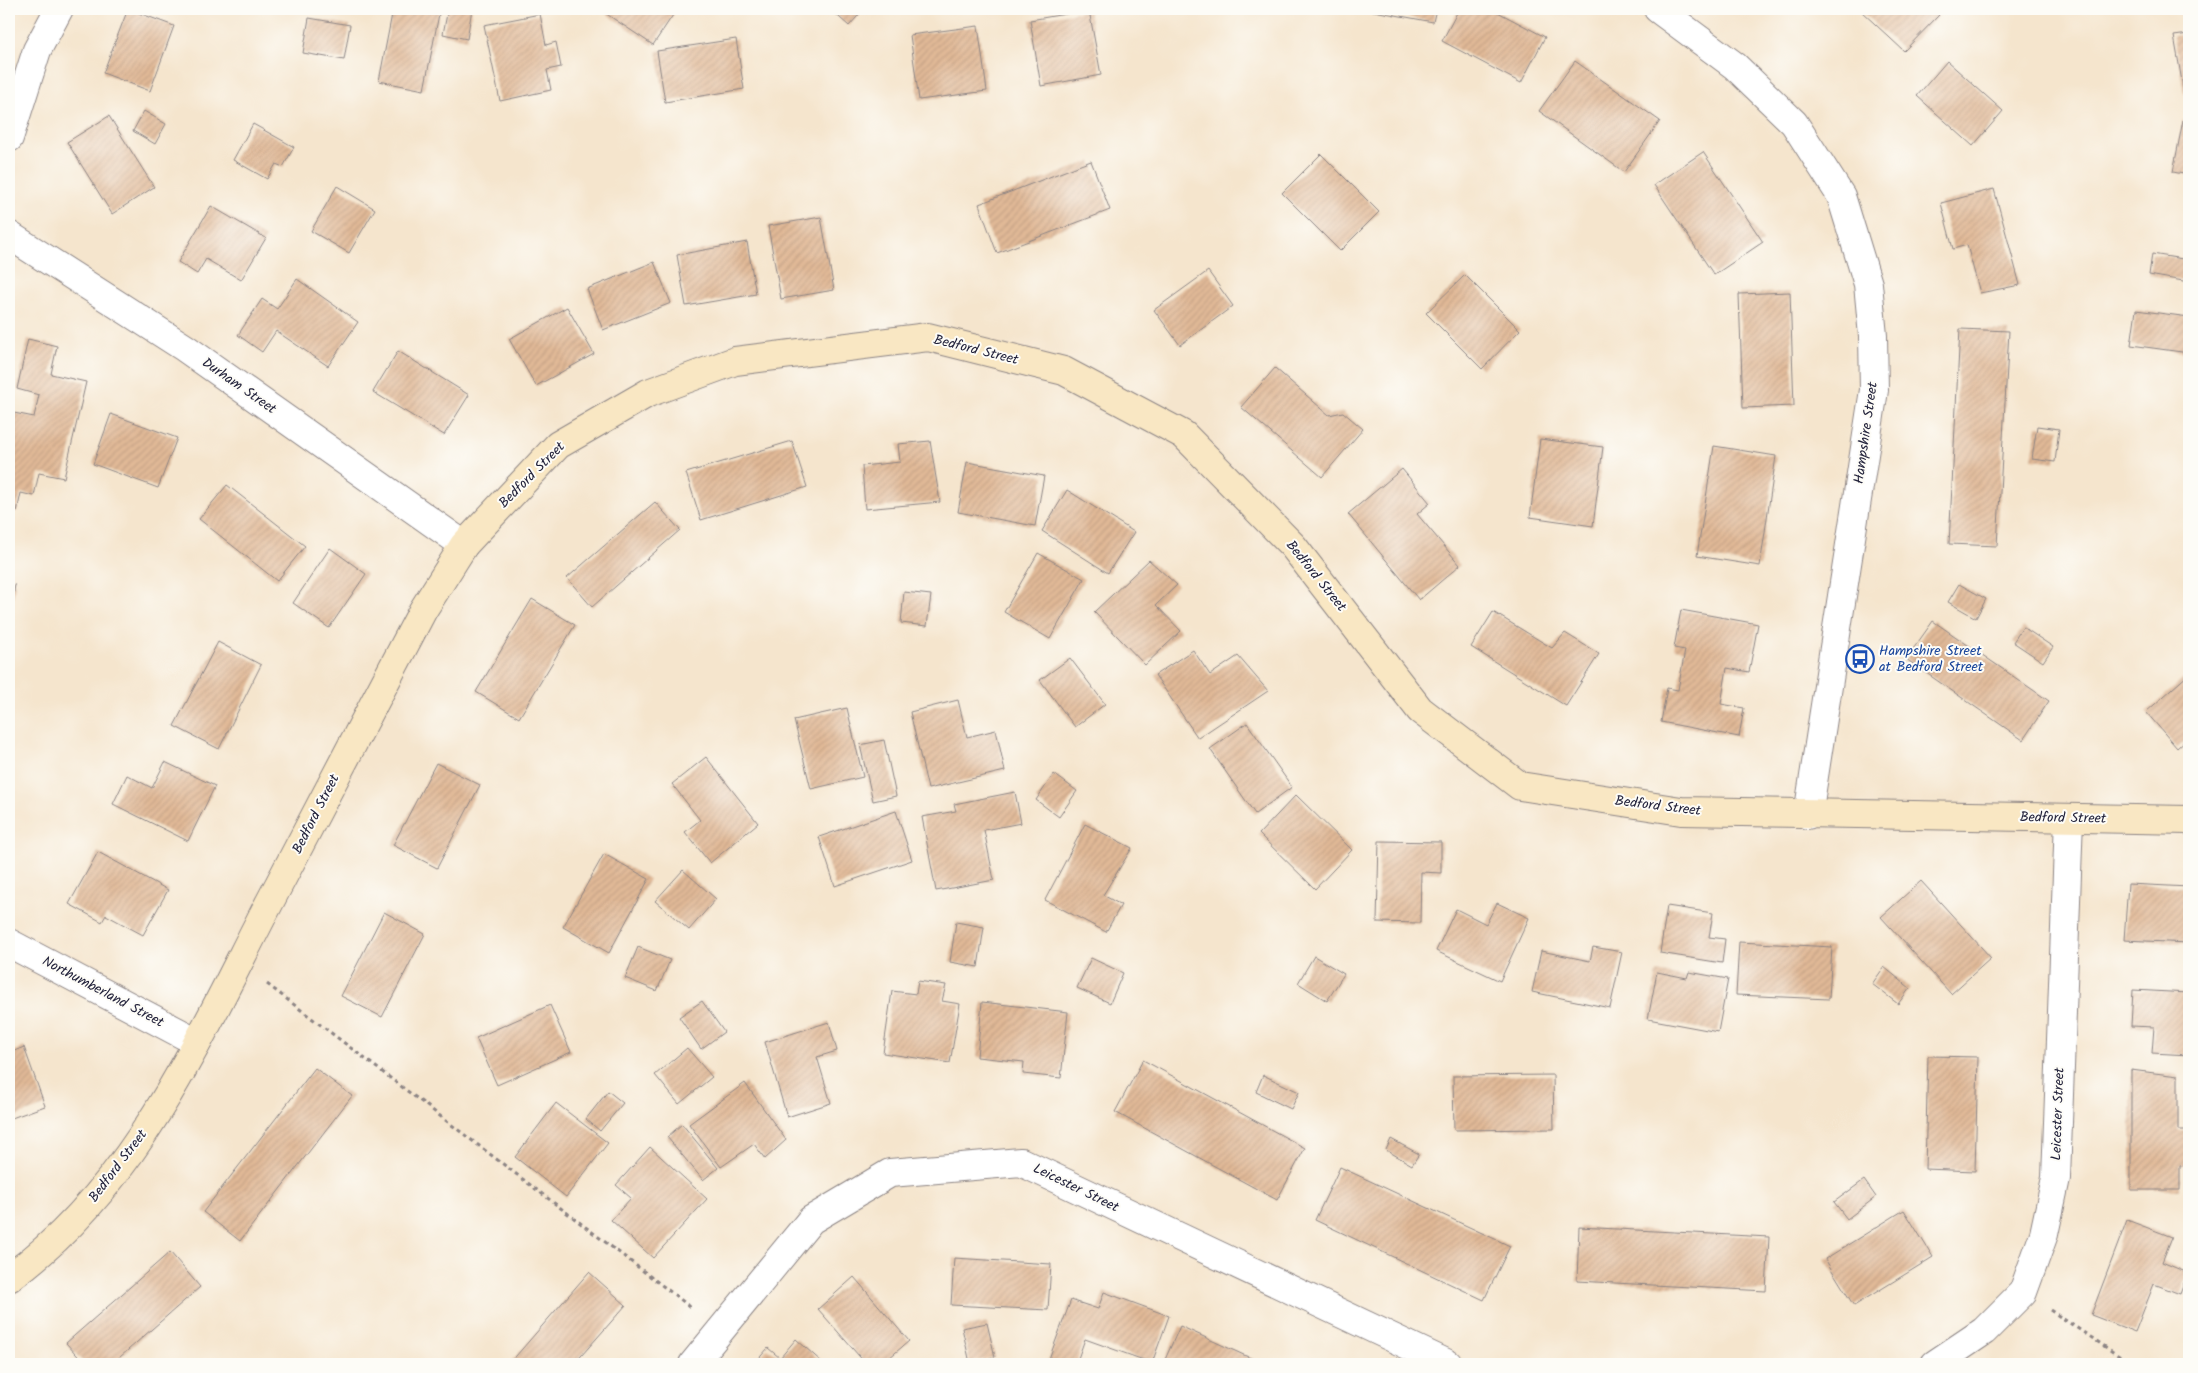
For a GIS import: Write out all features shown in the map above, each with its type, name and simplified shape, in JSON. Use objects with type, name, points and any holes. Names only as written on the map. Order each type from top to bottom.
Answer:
[{"type":"street","points":[[9,138],[37,50],[59,9]]},
{"type":"street","name":"Hampshire Street","points":[[1658,9],[1736,66],[1794,123],[1841,196],[1868,284],[1873,336],[1874,390],[1808,815]]},
{"type":"street","name":"Durham Street","points":[[9,235],[185,348],[464,545]]},
{"type":"street","name":"Bedford Street","points":[[9,1278],[51,1243],[81,1213],[120,1168],[152,1120],[197,1042],[423,610],[464,545],[558,445],[648,393],[736,360],[928,337],[1064,371],[1184,436],[1293,546],[1420,710],[1520,786],[1681,811],[1808,815],[2189,820]]},
{"type":"street","name":"Leicester Street","points":[[1935,1364],[1984,1332],[2023,1292],[2044,1234],[2056,1178],[2069,818]]},
{"type":"street","name":"Northumberland Street","points":[[9,943],[197,1042]]},
{"type":"street","name":"Leicester Street","points":[[692,1364],[811,1220],[890,1173],[1021,1162],[1448,1364]]},
{"type":"path","points":[[239,962],[720,1330]]},
{"type":"path","points":[[2023,1292],[2131,1364]]},
{"type":"building","points":[[128,9],[174,26],[150,91],[103,73]]},
{"type":"building","points":[[393,9],[440,9],[424,90],[379,81]]},
{"type":"building","points":[[448,9],[472,9],[467,39],[443,34]]},
{"type":"building","points":[[599,9],[677,9],[653,45]]},
{"type":"building","points":[[830,9],[864,9],[849,26]]},
{"type":"building","points":[[1363,9],[1436,9],[1433,22]]},
{"type":"building","points":[[1459,9],[1492,9],[1545,37],[1521,83],[1442,41]]},
{"type":"building","points":[[1863,9],[1932,9],[1939,15],[1904,51],[1861,11]]},
{"type":"building","points":[[1089,10],[1101,75],[1041,86],[1030,20]]},
{"type":"building","points":[[540,14],[546,45],[556,42],[561,67],[547,70],[551,90],[500,101],[484,25]]},
{"type":"building","points":[[309,18],[350,25],[344,60],[303,53]]},
{"type":"building","points":[[978,26],[987,91],[919,100],[910,35]]},
{"type":"building","points":[[2189,34],[2189,93],[2184,93],[2174,36]]},
{"type":"building","points":[[736,39],[744,89],[665,102],[657,51]]},
{"type":"building","points":[[1575,61],[1660,121],[1624,172],[1539,111]]},
{"type":"building","points":[[1947,61],[2003,111],[1973,146],[1917,96]]},
{"type":"building","points":[[144,111],[166,124],[155,144],[133,131]]},
{"type":"building","points":[[109,116],[154,187],[112,214],[67,142]]},
{"type":"building","points":[[2183,120],[2189,121],[2189,175],[2173,172]]},
{"type":"building","points":[[253,124],[294,147],[283,167],[276,164],[267,179],[233,160]]},
{"type":"building","points":[[1703,152],[1763,242],[1714,275],[1654,185]]},
{"type":"building","points":[[1321,154],[1379,212],[1340,251],[1282,193]]},
{"type":"building","points":[[1091,161],[1110,210],[997,253],[979,204]]},
{"type":"building","points":[[337,186],[375,209],[349,253],[311,231]]},
{"type":"building","points":[[1994,189],[2020,285],[1980,293],[1967,245],[1953,249],[1941,203]]},
{"type":"building","points":[[211,206],[266,238],[241,280],[206,259],[197,274],[178,262]]},
{"type":"building","points":[[821,217],[834,290],[781,299],[768,226]]},
{"type":"building","points":[[747,242],[756,294],[686,306],[677,255]]},
{"type":"building","points":[[2152,254],[2189,260],[2189,282],[2149,275]]},
{"type":"building","points":[[654,262],[671,303],[603,330],[587,289]]},
{"type":"building","points":[[1208,271],[1233,306],[1180,345],[1154,310]]},
{"type":"building","points":[[1465,275],[1520,330],[1482,369],[1426,313]]},
{"type":"building","points":[[297,279],[358,322],[328,366],[276,331],[262,352],[238,335],[262,299],[277,309]]},
{"type":"building","points":[[1790,292],[1794,406],[1743,408],[1739,294]]},
{"type":"building","points":[[567,307],[594,354],[536,386],[509,339]]},
{"type":"building","points":[[2136,310],[2189,317],[2189,353],[2131,345]]},
{"type":"building","points":[[1960,329],[2009,331],[1997,546],[1949,544]]},
{"type":"building","points":[[28,339],[57,346],[51,374],[86,382],[64,478],[39,473],[34,496],[21,493],[17,512],[9,511],[9,412],[34,417],[39,395],[17,389]]},
{"type":"building","points":[[398,351],[469,395],[444,435],[373,392]]},
{"type":"building","points":[[1275,368],[1329,415],[1343,412],[1363,429],[1322,477],[1241,407]]},
{"type":"building","points":[[111,414],[177,438],[158,488],[93,464]]},
{"type":"building","points":[[2037,426],[2059,429],[2055,462],[2032,459]]},
{"type":"building","points":[[1540,439],[1603,447],[1593,526],[1530,517]]},
{"type":"building","points":[[792,441],[807,487],[701,520],[686,473]]},
{"type":"building","points":[[930,441],[940,502],[865,509],[862,466],[900,462],[898,444]]},
{"type":"building","points":[[1714,446],[1776,456],[1760,566],[1697,556]]},
{"type":"building","points":[[967,462],[1044,476],[1035,526],[958,512]]},
{"type":"building","points":[[1402,469],[1430,503],[1417,514],[1460,565],[1419,600],[1348,514]]},
{"type":"building","points":[[227,485],[305,546],[277,581],[199,519]]},
{"type":"building","points":[[1067,490],[1134,532],[1108,573],[1042,531]]},
{"type":"building","points":[[655,502],[680,530],[592,607],[567,578]]},
{"type":"building","points":[[330,548],[366,574],[329,628],[293,603]]},
{"type":"building","points":[[1038,553],[1084,579],[1050,639],[1004,612]]},
{"type":"building","points":[[1149,560],[1177,585],[1156,605],[1181,631],[1145,665],[1094,612]]},
{"type":"building","points":[[9,584],[15,585],[10,616],[9,616]]},
{"type":"building","points":[[1959,584],[1986,599],[1976,618],[1948,602]]},
{"type":"building","points":[[904,592],[931,595],[927,626],[901,623]]},
{"type":"building","points":[[532,599],[575,625],[519,718],[476,692]]},
{"type":"building","points":[[1681,610],[1758,624],[1749,672],[1727,668],[1721,704],[1744,708],[1739,737],[1661,722],[1667,688],[1678,690],[1685,650],[1674,648]]},
{"type":"building","points":[[1493,612],[1552,648],[1565,633],[1599,654],[1566,706],[1471,647]]},
{"type":"building","points":[[1933,621],[2049,701],[2023,740],[1906,659]]},
{"type":"building","points":[[2023,627],[2053,647],[2043,662],[2013,642]]},
{"type":"building","points":[[218,642],[261,665],[219,749],[174,726]]},
{"type":"building","points":[[1193,650],[1210,675],[1238,656],[1268,691],[1198,738],[1155,675]]},
{"type":"building","points":[[1070,658],[1105,704],[1075,727],[1040,680]]},
{"type":"building","points":[[2189,674],[2189,737],[2177,748],[2146,712]]},
{"type":"building","points":[[958,700],[967,737],[996,730],[1005,771],[928,789],[910,712]]},
{"type":"building","points":[[847,708],[863,777],[811,789],[794,720]]},
{"type":"building","points":[[1247,723],[1292,787],[1255,814],[1210,749]]},
{"type":"building","points":[[884,740],[896,796],[873,801],[860,745]]},
{"type":"building","points":[[706,757],[758,823],[710,863],[685,832],[700,820],[672,784]]},
{"type":"building","points":[[165,762],[215,786],[188,841],[113,804],[127,775],[152,788]]},
{"type":"building","points":[[436,763],[480,785],[437,868],[393,845]]},
{"type":"building","points":[[1054,774],[1077,791],[1059,817],[1036,800]]},
{"type":"building","points":[[1015,792],[1021,823],[984,830],[994,880],[936,891],[922,817],[956,811],[954,804]]},
{"type":"building","points":[[1296,795],[1352,850],[1315,889],[1259,834]]},
{"type":"building","points":[[896,811],[912,860],[835,886],[819,837]]},
{"type":"building","points":[[1085,824],[1132,848],[1103,895],[1121,905],[1106,932],[1045,900]]},
{"type":"building","points":[[1379,841],[1441,842],[1441,873],[1421,872],[1420,923],[1377,922]]},
{"type":"building","points":[[98,852],[168,890],[143,935],[106,915],[102,922],[69,904]]},
{"type":"building","points":[[604,854],[649,879],[609,953],[563,927]]},
{"type":"building","points":[[683,870],[716,899],[689,930],[655,901]]},
{"type":"building","points":[[1921,881],[1991,958],[1951,994],[1881,917]]},
{"type":"building","points":[[2128,884],[2189,887],[2189,943],[2124,940]]},
{"type":"building","points":[[1497,903],[1529,918],[1500,981],[1436,951],[1456,909],[1486,924]]},
{"type":"building","points":[[1667,906],[1713,913],[1709,937],[1725,939],[1722,963],[1660,953]]},
{"type":"building","points":[[384,912],[425,934],[382,1017],[341,996]]},
{"type":"building","points":[[956,922],[984,927],[978,967],[950,962]]},
{"type":"building","points":[[1739,942],[1832,947],[1829,999],[1736,995]]},
{"type":"building","points":[[638,947],[670,960],[657,991],[625,978]]},
{"type":"building","points":[[1593,947],[1622,952],[1610,1008],[1532,992],[1541,951],[1590,961]]},
{"type":"building","points":[[1314,956],[1344,974],[1327,1001],[1298,983]]},
{"type":"building","points":[[1091,958],[1123,973],[1110,1003],[1077,988]]},
{"type":"building","points":[[1884,967],[1910,988],[1898,1004],[1872,984]]},
{"type":"building","points":[[1657,972],[1687,978],[1689,972],[1728,979],[1718,1032],[1648,1019]]},
{"type":"building","points":[[918,981],[946,985],[942,1001],[960,1004],[950,1063],[883,1053],[892,991],[916,994]]},
{"type":"building","points":[[2133,990],[2189,993],[2189,1055],[2152,1053],[2154,1027],[2131,1026]]},
{"type":"building","points":[[702,1001],[724,1032],[701,1049],[679,1017]]},
{"type":"building","points":[[982,1002],[1068,1012],[1061,1078],[1023,1074],[1024,1062],[977,1057]]},
{"type":"building","points":[[550,1005],[571,1052],[497,1085],[476,1038]]},
{"type":"building","points":[[829,1022],[837,1051],[817,1057],[831,1103],[787,1117],[765,1042]]},
{"type":"building","points":[[9,1042],[12,1052],[24,1047],[45,1106],[9,1119]]},
{"type":"building","points":[[687,1048],[712,1077],[679,1104],[655,1075]]},
{"type":"building","points":[[1928,1056],[1978,1057],[1975,1171],[1925,1169]]},
{"type":"building","points":[[1143,1060],[1305,1148],[1277,1200],[1115,1112]]},
{"type":"building","points":[[315,1068],[352,1096],[240,1241],[203,1212]]},
{"type":"building","points":[[2131,1070],[2178,1076],[2178,1130],[2189,1130],[2189,1165],[2180,1166],[2180,1190],[2131,1190]]},
{"type":"building","points":[[1263,1075],[1299,1092],[1291,1109],[1256,1092]]},
{"type":"building","points":[[1553,1075],[1554,1129],[1454,1130],[1453,1076]]},
{"type":"building","points":[[745,1083],[786,1140],[765,1159],[754,1144],[721,1167],[689,1124]]},
{"type":"building","points":[[608,1091],[623,1103],[600,1131],[586,1119]]},
{"type":"building","points":[[556,1103],[608,1143],[566,1197],[515,1157]]},
{"type":"building","points":[[682,1124],[718,1168],[703,1180],[667,1137]]},
{"type":"building","points":[[1391,1139],[1419,1154],[1412,1165],[1386,1150]]},
{"type":"building","points":[[650,1147],[707,1199],[653,1258],[611,1220],[631,1198],[616,1185]]},
{"type":"building","points":[[1340,1167],[1510,1246],[1484,1300],[1315,1220]]},
{"type":"building","points":[[1864,1180],[1876,1197],[1847,1219],[1834,1202]]},
{"type":"building","points":[[1904,1210],[1933,1257],[1854,1306],[1825,1259]]},
{"type":"building","points":[[2127,1220],[2172,1237],[2162,1262],[2188,1273],[2180,1294],[2154,1284],[2135,1332],[2091,1315]]},
{"type":"building","points":[[1579,1227],[1769,1237],[1766,1291],[1577,1281]]},
{"type":"building","points":[[170,1252],[200,1287],[112,1364],[85,1364],[66,1343]]},
{"type":"building","points":[[954,1258],[1051,1264],[1048,1310],[951,1305]]},
{"type":"building","points":[[589,1272],[626,1305],[574,1364],[509,1364]]},
{"type":"building","points":[[854,1277],[909,1341],[882,1364],[866,1364],[818,1309]]},
{"type":"building","points":[[1104,1292],[1169,1316],[1152,1363],[1085,1339],[1076,1364],[1047,1364],[1071,1300],[1098,1309]]},
{"type":"building","points":[[987,1323],[995,1357],[970,1363],[962,1328]]},
{"type":"building","points":[[1180,1326],[1257,1361],[1255,1364],[1163,1364]]},
{"type":"building","points":[[796,1339],[824,1364],[754,1364],[768,1348],[780,1358]]},
{"type":"place","name":"Hampshire Street at Bedford Street","points":[[1860,659]]}]
